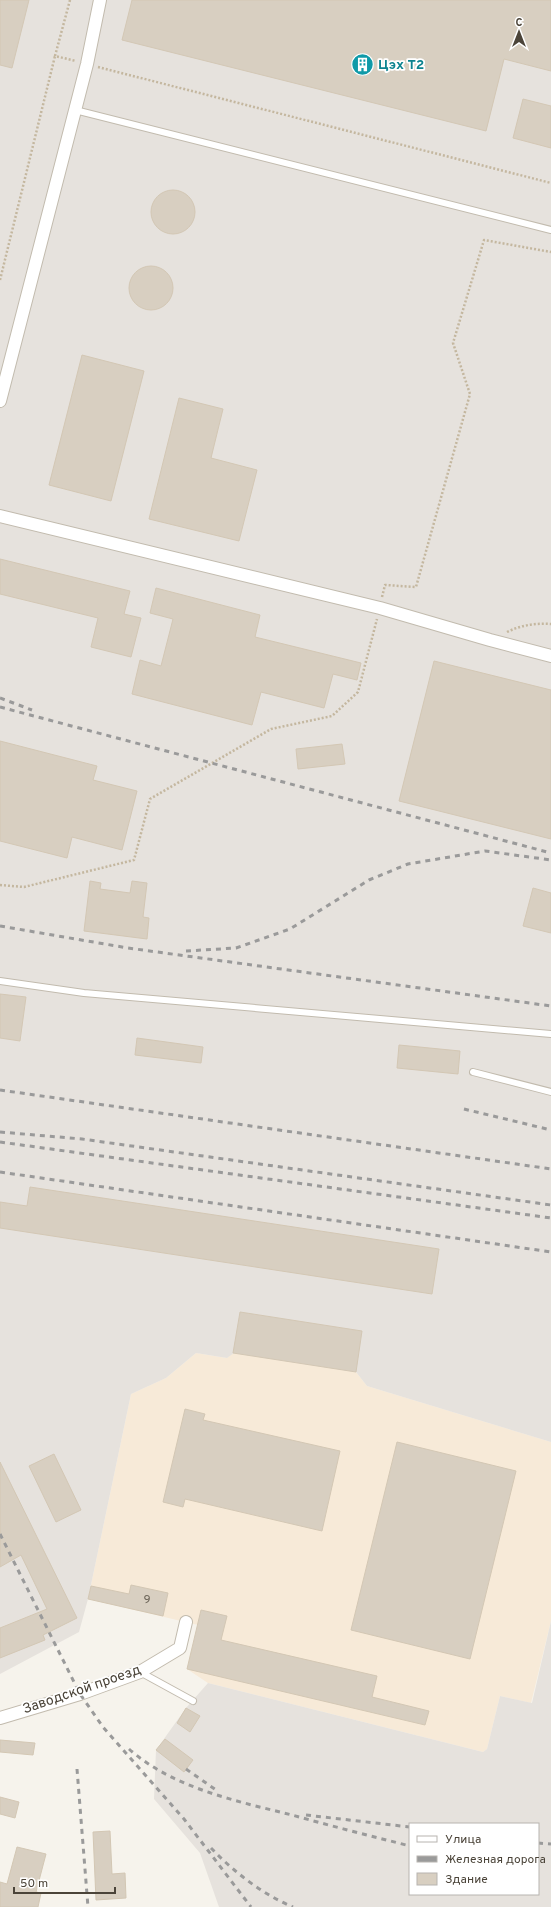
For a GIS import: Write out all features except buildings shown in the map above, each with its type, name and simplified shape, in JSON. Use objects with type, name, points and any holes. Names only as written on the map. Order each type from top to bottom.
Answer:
[{"type":"street","points":[[0,401],[87,64],[100,0]]},
{"type":"street","points":[[0,516],[380,608],[551,656]]},
{"type":"street","name":"Заводской проезд","points":[[0,1718],[80,1694],[140,1672],[180,1648],[186,1622]]},
{"type":"lane","points":[[75,110],[551,230]]},
{"type":"lane","points":[[0,981],[84,993],[551,1034]]},
{"type":"lane","points":[[473,1072],[551,1092]]},
{"type":"lane","points":[[140,1672],[193,1701]]},
{"type":"path","points":[[0,280],[70,0]]},
{"type":"path","points":[[55,56],[551,183]]},
{"type":"path","points":[[490,640],[517,627],[540,623],[551,624]]},
{"type":"shaded area","points":[[0,0],[551,0],[551,1442],[367,1386],[356,1372],[234,1353],[227,1358],[196,1353],[166,1378],[131,1394],[88,1599],[79,1632],[0,1674]]},
{"type":"shaded area","points":[[196,1353],[227,1358],[233,1353],[356,1372],[367,1386],[551,1442],[551,1621],[531,1703],[500,1696],[487,1749],[483,1752],[208,1683],[187,1669],[198,1625],[88,1599],[131,1394],[166,1378]]},
{"type":"shaded area","points":[[551,1621],[551,1907],[219,1907],[200,1853],[154,1799],[156,1750],[186,1708],[208,1683],[483,1752],[487,1749],[500,1696],[532,1703]]},
{"type":"railway","points":[[0,698],[32,710]]},
{"type":"railway","points":[[0,707],[551,853]]},
{"type":"railway","points":[[186,951],[236,948],[290,929],[369,880],[408,864],[485,851],[551,860]]},
{"type":"railway","points":[[0,926],[128,948],[551,1006]]},
{"type":"railway","points":[[0,1090],[551,1169]]},
{"type":"railway","points":[[464,1109],[551,1130]]},
{"type":"railway","points":[[0,1132],[82,1139],[551,1205]]},
{"type":"railway","points":[[0,1142],[551,1218]]},
{"type":"railway","points":[[0,1172],[551,1252]]},
{"type":"railway","points":[[0,1534],[80,1694],[103,1727],[184,1819],[251,1907]]},
{"type":"railway","points":[[129,1749],[165,1774],[206,1791],[249,1804],[409,1846]]},
{"type":"railway","points":[[77,1769],[88,1907]]},
{"type":"railway","points":[[186,1769],[216,1790]]},
{"type":"railway","points":[[306,1815],[409,1827]]},
{"type":"railway","points":[[539,1843],[551,1844]]},
{"type":"railway","points":[[211,1848],[229,1866],[249,1882],[270,1896],[293,1907]]},
{"type":"place","name":"Цэх Т2","points":[[362,65]]}]
